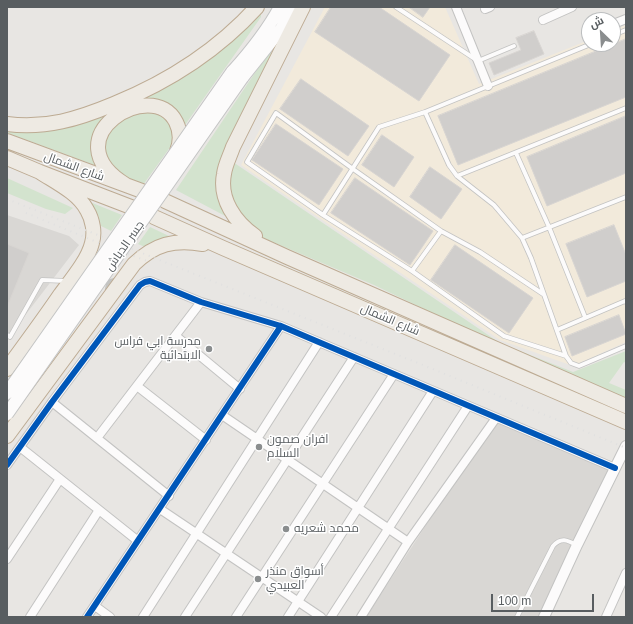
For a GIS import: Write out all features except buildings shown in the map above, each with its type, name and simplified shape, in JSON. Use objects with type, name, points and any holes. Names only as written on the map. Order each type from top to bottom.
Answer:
[{"type":"highway","points":[[7,124],[28,126],[70,120],[149,89],[180,71],[210,50],[246,19],[257,7]]},
{"type":"highway","points":[[287,257],[252,235],[237,221],[226,201],[223,188],[223,179],[233,147],[303,7]]},
{"type":"highway","points":[[126,186],[113,176],[103,164],[99,153],[99,140],[104,127],[113,118],[136,108],[156,105],[170,113],[176,120],[180,136],[177,151]]},
{"type":"highway","name":"شارع الشمال","points":[[7,141],[142,191]]},
{"type":"highway","name":"شارع الشمال","points":[[7,158],[131,207]]},
{"type":"highway","points":[[7,369],[71,281],[90,250],[93,238],[92,223],[88,211],[80,200],[40,172]]},
{"type":"highway","name":"شارع الشمال","points":[[165,201],[287,257],[626,406]]},
{"type":"highway","name":"شارع الشمال","points":[[154,217],[626,422]]},
{"type":"highway","points":[[7,436],[129,271],[145,254],[165,244],[178,242],[193,242],[223,248]]},
{"type":"main road","points":[[238,75],[280,7]]},
{"type":"main road","points":[[238,75],[280,29],[293,7]]},
{"type":"main road","name":"جسر الدباش","points":[[7,393],[177,151],[238,75]]},
{"type":"main road","name":"جسر الدباش","points":[[7,414],[238,75]]},
{"type":"street","points":[[456,7],[488,86]]},
{"type":"street","points":[[543,20],[569,8]]},
{"type":"street","points":[[7,465],[52,402],[140,285],[150,281],[201,302],[281,326],[615,468]]},
{"type":"street","points":[[97,438],[201,302]]},
{"type":"street","points":[[88,617],[281,326]]},
{"type":"street","points":[[176,336],[240,389]]},
{"type":"street","points":[[143,617],[319,342]]},
{"type":"street","points":[[185,617],[354,357]]},
{"type":"street","points":[[236,617],[394,374]]},
{"type":"street","points":[[137,386],[206,440]]},
{"type":"street","points":[[288,617],[433,391]]},
{"type":"street","points":[[52,402],[168,496]]},
{"type":"street","points":[[331,617],[468,406]]},
{"type":"street","points":[[222,415],[408,542]]},
{"type":"street","points":[[361,617],[408,542],[496,418]]},
{"type":"street","points":[[544,617],[577,545],[626,446]]},
{"type":"street","points":[[20,447],[138,541]]},
{"type":"street","points":[[7,559],[60,479]]},
{"type":"street","points":[[160,509],[321,617]]},
{"type":"street","points":[[30,617],[99,510]]},
{"type":"street","points":[[606,617],[626,573]]},
{"type":"street","points":[[95,606],[110,617]]},
{"type":"lane","points":[[396,7],[478,61],[514,46]]},
{"type":"lane","points":[[323,215],[379,127],[425,112],[581,48]]},
{"type":"lane","points":[[457,176],[626,108]]},
{"type":"lane","points":[[425,112],[449,165],[457,176],[494,205],[522,238],[531,258],[566,356],[571,363],[578,366],[626,346]]},
{"type":"lane","points":[[544,294],[480,252],[441,231],[276,113],[247,162],[323,215],[412,271],[504,336],[566,356]]},
{"type":"lane","points":[[516,152],[549,227],[585,318]]},
{"type":"lane","points":[[522,238],[626,197]]},
{"type":"lane","points":[[412,271],[441,231]]},
{"type":"lane","points":[[7,335],[10,337],[42,280],[71,281]]},
{"type":"lane","points":[[557,330],[625,301],[626,302]]},
{"type":"lane","points":[[517,617],[553,546],[560,540],[565,539],[577,545]]},
{"type":"shaded area","points":[[325,7],[445,7],[479,84],[581,43],[581,52],[621,52],[621,27],[626,25],[626,342],[573,366],[500,340],[241,165]]},
{"type":"shaded area","points":[[7,215],[69,236],[79,245],[7,339]]},
{"type":"shaded area","points":[[496,418],[615,468],[544,617],[366,617]]},
{"type":"green space","points":[[259,13],[261,17],[185,125],[179,114],[171,107],[161,102],[149,99],[107,115],[101,121],[93,136],[92,153],[97,166],[8,133],[9,130],[30,133],[62,128],[104,114]]},
{"type":"green space","points":[[269,52],[273,54],[225,148],[217,174],[229,218],[176,190]]},
{"type":"green space","points":[[147,112],[163,116],[172,128],[173,137],[171,146],[143,185],[120,174],[106,157],[105,145],[108,135],[118,123],[131,116]]},
{"type":"green space","points":[[233,162],[500,343],[573,372],[626,351],[626,363],[624,362],[609,383],[626,390],[626,400],[472,332],[374,285],[261,237],[245,224],[227,187]]},
{"type":"green space","points":[[7,178],[73,208],[65,214],[46,209],[7,193]]},
{"type":"green space","points":[[90,202],[122,215],[111,231],[101,226],[98,215]]},
{"type":"green space","points":[[150,227],[169,236],[145,247],[138,244]]},
{"type":"tunnel","points":[[97,265],[106,270],[112,278],[113,287],[109,297]]},
{"type":"railway","points":[[7,199],[108,239]]},
{"type":"railway","points":[[26,213],[104,245]]},
{"type":"railway","points":[[132,249],[626,448]]},
{"type":"railway","points":[[128,254],[150,262]]},
{"type":"cycle path","points":[[7,465],[52,402],[140,285],[150,281],[201,302],[281,326],[615,468]]},
{"type":"cycle path","points":[[87,617],[281,326]]},
{"type":"place","name":"مدرسة ابي فراس الابتدائية","points":[[209,349]]},
{"type":"place","name":"افران صمون السلام","points":[[259,447]]},
{"type":"place","name":"محمد شعريه","points":[[286,529]]},
{"type":"place","name":"أسواق منذر العبيدي","points":[[258,579]]}]
